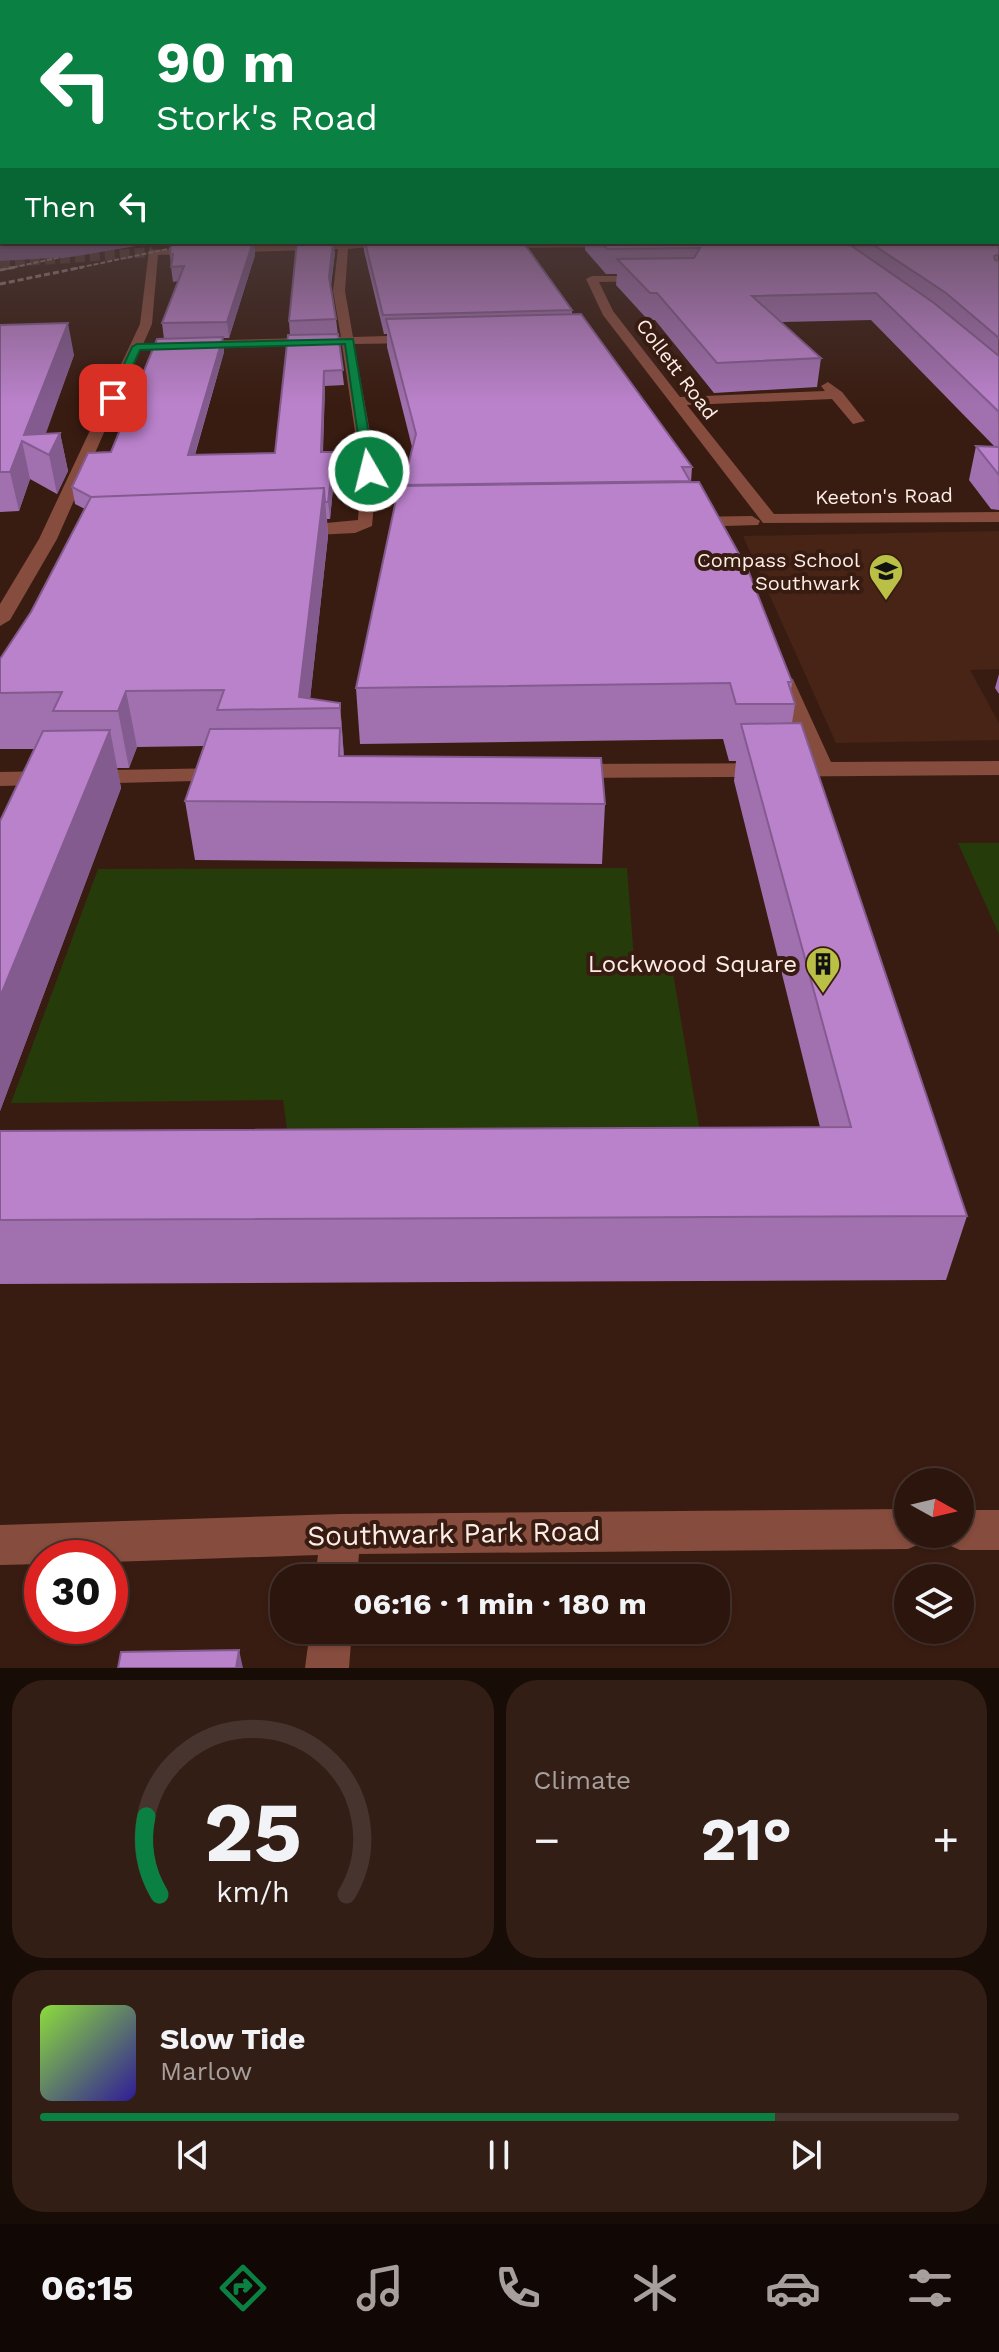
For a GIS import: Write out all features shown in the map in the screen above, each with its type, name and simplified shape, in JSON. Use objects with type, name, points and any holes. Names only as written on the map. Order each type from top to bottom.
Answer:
[{"type":"street","points":[[0,620],[56,539],[143,347],[150,308],[153,252],[205,250]]},
{"type":"street","points":[[343,250],[339,291],[369,471],[366,522],[355,528]]},
{"type":"street","name":"Collett Road","points":[[663,278],[592,279],[607,312],[760,520]]},
{"type":"street","points":[[606,334],[626,334]]},
{"type":"street","points":[[177,346],[428,339]]},
{"type":"street","points":[[818,377],[858,421]]},
{"type":"street","points":[[675,401],[837,395]]},
{"type":"street","name":"Keeton's Road","points":[[669,522],[718,529],[760,520],[999,517]]},
{"type":"street","points":[[281,531],[378,527]]},
{"type":"street","points":[[772,653],[822,768]]},
{"type":"street","points":[[553,771],[999,768]]},
{"type":"street","points":[[0,779],[252,774]]},
{"type":"street","name":"Southwark Park Road","points":[[0,1545],[341,1534],[894,1529]]},
{"type":"street","points":[[974,1530],[999,1530]]},
{"type":"street","points":[[338,1564],[341,1534]]},
{"type":"street","points":[[327,1668],[330,1644]]},
{"type":"shaded area","name":"Compass School Southwark","points":[[999,531],[999,669],[970,670],[999,723],[999,740],[836,743],[743,536]]},
{"type":"green space","points":[[958,843],[999,843],[999,934]]},
{"type":"green space","points":[[627,868],[635,972],[673,973],[700,1132],[287,1129],[283,1100],[11,1103],[98,869]]},
{"type":"building","points":[[170,250],[250,250],[227,322],[162,323],[184,266],[171,267],[173,254],[170,254]]},
{"type":"building","points":[[296,250],[332,250],[329,277],[336,319],[289,321]]},
{"type":"building","points":[[367,250],[529,250],[572,310],[383,315]]},
{"type":"building","points":[[699,250],[857,250],[934,303],[999,356],[999,412],[876,293],[752,296],[821,358],[717,363],[657,293],[650,293],[617,259],[694,258]]},
{"type":"building","points":[[881,250],[999,250],[999,254],[994,256],[999,261],[999,338],[946,293]]},
{"type":"building","points":[[581,314],[692,467],[682,467],[690,481],[403,485],[416,434],[386,319]]},
{"type":"building","points":[[68,323],[24,435],[60,433],[49,455],[22,441],[10,472],[0,472],[0,325]]},
{"type":"building","points":[[338,334],[343,370],[324,371],[321,452],[334,452],[328,502],[325,502],[324,488],[91,497],[72,487],[88,453],[111,452],[157,339],[223,337],[188,455],[275,453],[288,335]]},
{"type":"building","points":[[976,446],[999,447],[999,475]]},
{"type":"building","points":[[699,482],[748,570],[792,682],[788,682],[795,704],[736,704],[730,683],[356,688],[399,486]]},
{"type":"building","points":[[324,488],[299,697],[340,703],[340,708],[217,710],[224,690],[126,691],[118,711],[53,711],[62,692],[0,693],[0,659],[31,612],[91,497]]},
{"type":"building","points":[[801,723],[967,1216],[0,1220],[0,1131],[851,1127],[741,724]]},
{"type":"building","points":[[340,728],[339,756],[601,758],[605,804],[185,801],[210,729]]},
{"type":"building","points":[[110,730],[0,997],[0,821],[43,731]]},
{"type":"building","points":[[239,1650],[236,1668],[118,1668],[121,1652]]},
{"type":"tunnel","points":[[0,263],[153,252]]},
{"type":"railway","points":[[73,269],[164,250]]},
{"type":"railway","points":[[10,268],[80,253]]},
{"type":"railway","points":[[10,268],[16,267]]},
{"type":"railway","points":[[0,284],[83,267]]},
{"type":"railway","points":[[0,270],[10,268]]},
{"type":"railway","points":[[6,269],[10,268]]},
{"type":"place","name":"Compass School Southwark","points":[[886,602]]},
{"type":"place","name":"Lockwood Square","points":[[823,995]]},
{"type":"route","points":[[113,398],[137,347],[349,341],[369,471]]}]
